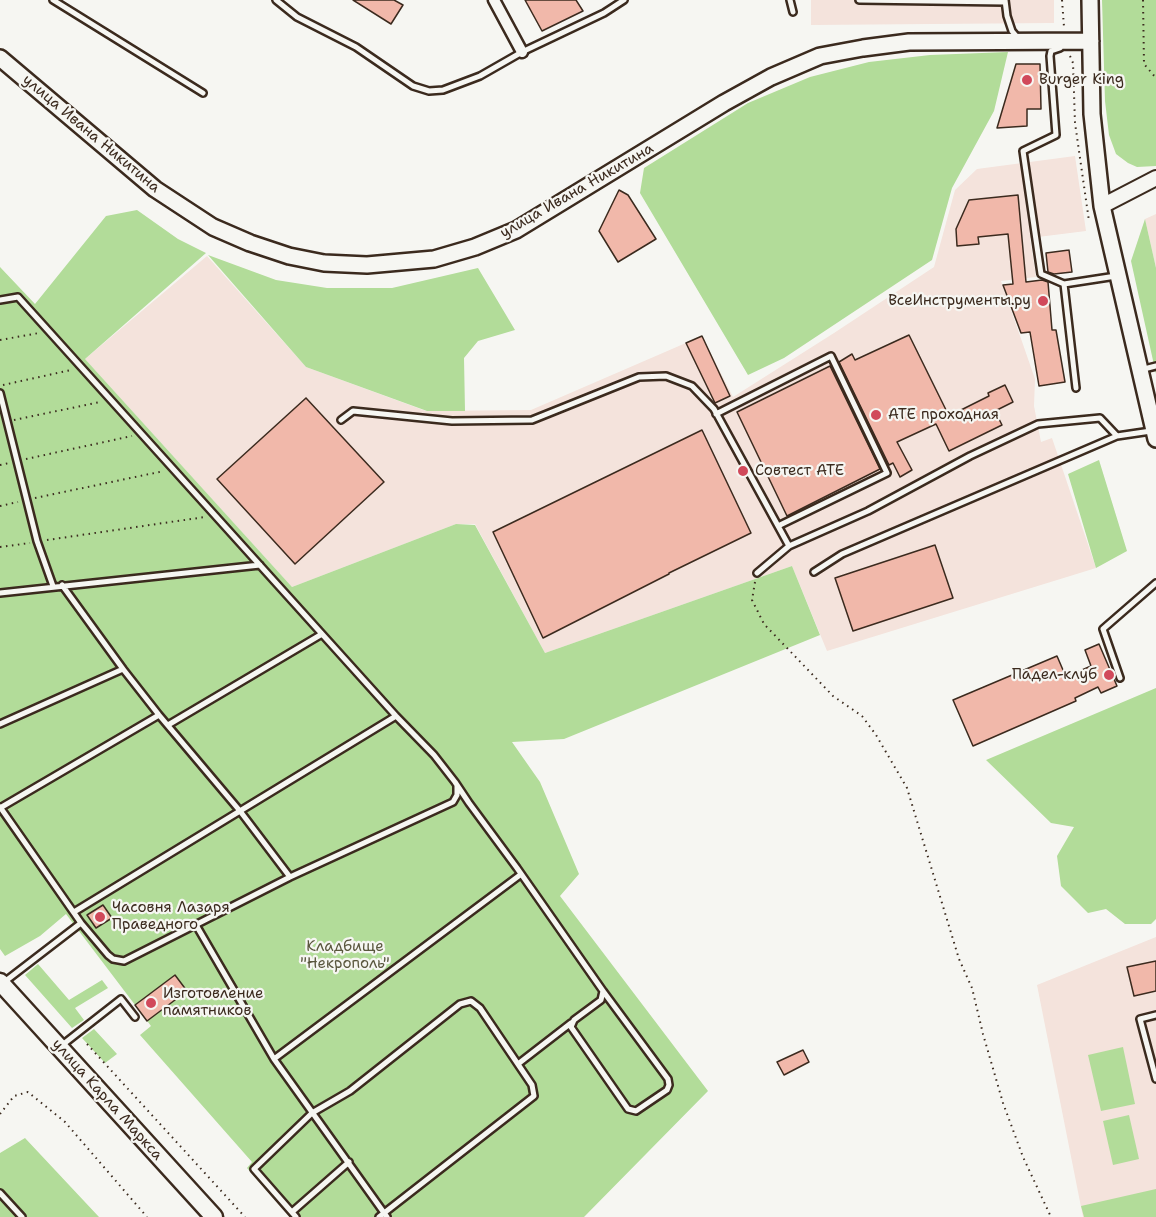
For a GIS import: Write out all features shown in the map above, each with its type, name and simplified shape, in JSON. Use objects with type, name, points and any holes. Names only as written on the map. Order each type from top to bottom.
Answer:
[{"type":"main road","points":[[1090,0],[1092,114],[1097,175],[1111,249],[1140,370],[1153,413],[1155,435]]},
{"type":"main road","name":"улица Ивана Никитина","points":[[0,58],[155,189],[213,227],[289,256],[324,263],[367,265],[434,259],[475,247],[516,230],[724,103],[771,77],[820,56],[909,42],[1021,41],[1066,45],[1091,44]]},
{"type":"main road","name":"улица Карла Маркса","points":[[1,983],[214,1217]]},
{"type":"street","points":[[494,0],[522,52]]},
{"type":"street","points":[[1102,206],[1156,178]]},
{"type":"lane","points":[[53,0],[203,93]]},
{"type":"lane","points":[[276,0],[297,17],[356,47],[413,86],[429,91],[443,90],[480,76],[522,52],[604,13],[624,0]]},
{"type":"lane","points":[[790,0],[793,12]]},
{"type":"lane","points":[[859,0],[1005,1],[1012,31],[1021,41]]},
{"type":"lane","points":[[1066,45],[1055,48],[1051,51],[1050,56],[1056,135],[1023,151],[1041,274],[1064,284],[1118,276]]},
{"type":"lane","points":[[1064,284],[1076,388]]},
{"type":"lane","points":[[0,300],[18,297],[396,716],[434,755],[668,1079],[667,1090],[639,1110],[630,1110],[574,1032],[573,1022]]},
{"type":"lane","points":[[716,414],[831,356],[886,473],[778,526]]},
{"type":"lane","points":[[1140,370],[1156,366]]},
{"type":"lane","points":[[341,420],[353,411],[452,421],[532,420],[639,377],[666,376],[692,386],[716,414],[789,546]]},
{"type":"lane","points":[[0,393],[37,542],[53,586]]},
{"type":"lane","points":[[757,573],[789,546],[868,511],[970,456],[1038,424],[1100,418],[1117,436]]},
{"type":"lane","points":[[814,572],[842,554],[1117,436],[1155,435]]},
{"type":"lane","points":[[0,593],[260,565]]},
{"type":"lane","points":[[1120,678],[1103,630],[1156,583]]},
{"type":"lane","points":[[62,585],[123,669],[240,811],[290,877]]},
{"type":"lane","points":[[168,724],[322,634]]},
{"type":"lane","points":[[0,724],[123,669]]},
{"type":"lane","points":[[159,715],[0,807],[81,923],[108,955],[118,961],[129,959],[290,877],[453,802],[469,803]]},
{"type":"lane","points":[[74,912],[396,716]]},
{"type":"lane","points":[[453,802],[458,793],[455,782]]},
{"type":"lane","points":[[274,1059],[520,875]]},
{"type":"lane","points":[[1,983],[81,923]]},
{"type":"lane","points":[[196,925],[274,1059],[312,1113],[349,1162],[383,1216],[532,1099],[534,1089],[476,1003],[466,1001],[350,1091],[312,1113],[254,1169],[296,1217]]},
{"type":"lane","points":[[518,1064],[601,1000],[603,992]]},
{"type":"lane","points":[[60,1048],[120,999],[135,1017]]},
{"type":"lane","points":[[601,1000],[611,1003]]},
{"type":"lane","points":[[1156,1016],[1140,1019],[1156,1079]]},
{"type":"lane","points":[[563,1029],[574,1032]]},
{"type":"lane","points":[[292,1212],[349,1162]]},
{"type":"lane","points":[[0,1193],[22,1217]]},
{"type":"path","points":[[1062,0],[1066,45],[1073,63],[1075,123],[1089,221]]},
{"type":"path","points":[[1143,0],[1144,64],[1156,78]]},
{"type":"path","points":[[0,340],[49,331]]},
{"type":"path","points":[[0,385],[82,368]]},
{"type":"path","points":[[8,422],[110,399]]},
{"type":"path","points":[[0,465],[142,434]]},
{"type":"path","points":[[0,506],[173,469]]},
{"type":"path","points":[[0,547],[215,516]]},
{"type":"path","points":[[757,573],[752,600],[764,624],[833,696],[862,716],[876,735],[907,788],[959,959],[972,988],[1004,1103],[1023,1157],[1051,1217]]},
{"type":"path","points":[[87,1044],[245,1217]]},
{"type":"path","points":[[0,1114],[14,1096],[28,1092],[65,1122],[147,1217]]},
{"type":"shaded area","points":[[811,0],[1054,0],[1054,23],[811,25]]},
{"type":"shaded area","points":[[1075,156],[1086,231],[1030,238],[1036,277],[1001,281],[1035,379],[1034,406],[1041,442],[1052,438],[1096,568],[827,651],[792,566],[545,653],[475,524],[456,524],[292,587],[85,359],[207,256],[306,367],[426,411],[531,410],[702,336],[733,397],[934,267],[955,190],[977,169]]},
{"type":"shaded area","points":[[1156,214],[1156,268],[1145,219]]},
{"type":"shaded area","points":[[1156,937],[1156,1217],[1083,1217],[1037,985]]},
{"type":"green space","points":[[1102,0],[1156,0],[1156,166],[1137,167],[1128,163],[1116,154],[1109,135],[1105,101]]},
{"type":"green space","points":[[1008,52],[994,111],[952,188],[932,260],[784,358],[748,375],[640,193],[644,168],[748,103],[810,77],[869,62],[930,55]]},
{"type":"green space","name":"Кладбище \"Некрополь\"","points":[[137,210],[178,239],[206,253],[85,359],[292,587],[456,524],[475,525],[545,653],[792,566],[820,635],[564,739],[512,742],[540,782],[579,874],[560,896],[708,1091],[584,1217],[290,1217],[247,1168],[252,1162],[140,1035],[151,1026],[66,914],[40,936],[5,956],[0,949],[0,267],[35,304],[106,216]]},
{"type":"green space","points":[[1145,219],[1156,268],[1156,374],[1131,261]]},
{"type":"green space","points":[[208,255],[276,280],[327,288],[392,288],[478,268],[515,330],[478,341],[464,358],[465,411],[427,411],[306,367]]},
{"type":"green space","points":[[1099,460],[1127,551],[1096,568],[1068,474]]},
{"type":"green space","points":[[1156,688],[1156,919],[1151,924],[1125,924],[1106,909],[1088,913],[1061,886],[1057,856],[1074,827],[1051,823],[986,760]]},
{"type":"green space","points":[[38,964],[69,1000],[102,980],[108,988],[75,1008],[84,1020],[72,1028],[25,975]]},
{"type":"green space","points":[[94,1029],[117,1054],[105,1063],[82,1038]]},
{"type":"green space","points":[[1123,1047],[1135,1104],[1101,1111],[1088,1055]]},
{"type":"green space","points":[[1129,1115],[1139,1159],[1113,1165],[1103,1121]]},
{"type":"green space","points":[[25,1138],[99,1217],[0,1217],[0,1153]]},
{"type":"green space","points":[[1156,1189],[1156,1217],[1084,1217],[1081,1206]]},
{"type":"building","points":[[353,0],[394,0],[403,5],[391,24]]},
{"type":"building","points":[[525,0],[576,0],[583,11],[542,31]]},
{"type":"building","points":[[1016,64],[1040,64],[1041,109],[1027,109],[1027,126],[997,128]]},
{"type":"building","points":[[619,190],[628,195],[656,239],[618,262],[599,231]]},
{"type":"building","points":[[1018,195],[1026,282],[1042,280],[1048,282],[1052,330],[1056,330],[1065,382],[1039,386],[1030,332],[1021,333],[1003,285],[1013,284],[1008,234],[978,237],[979,244],[957,246],[956,229],[969,200]]},
{"type":"building","points":[[1069,250],[1072,272],[1054,274],[1048,272],[1046,253]]},
{"type":"building","points":[[909,335],[949,416],[989,396],[988,393],[1005,385],[1013,402],[995,411],[1002,425],[949,451],[936,424],[897,442],[912,470],[900,477],[893,463],[889,465],[839,362],[852,354],[855,360]]},
{"type":"building","points":[[702,336],[730,396],[715,403],[686,343]]},
{"type":"building","points":[[830,366],[880,469],[787,516],[737,412]]},
{"type":"building","points":[[306,398],[384,482],[295,564],[217,479]]},
{"type":"building","points":[[702,430],[751,533],[543,638],[493,532]]},
{"type":"building","points":[[935,545],[953,598],[853,631],[835,578]]},
{"type":"building","points":[[1099,644],[1117,686],[1101,693],[1098,687],[1075,698],[1076,701],[973,746],[953,700],[1057,656],[1066,677],[1091,666],[1085,650]]},
{"type":"building","name":"Часовня Лазаря Праведного","points":[[103,905],[112,918],[96,928],[87,915]]},
{"type":"building","points":[[1156,961],[1156,991],[1134,996],[1127,967]]},
{"type":"building","points":[[175,975],[187,991],[147,1021],[135,1005]]},
{"type":"building","points":[[803,1050],[809,1062],[784,1075],[777,1062]]},
{"type":"place","name":"Burger King","points":[[1027,80]]},
{"type":"place","name":"ВсеИнструменты.ру","points":[[1043,301]]},
{"type":"place","name":"АТЕ проходная","points":[[876,415]]},
{"type":"place","name":"Совтест АТЕ","points":[[743,471]]},
{"type":"place","name":"Падел-клуб","points":[[1109,675]]},
{"type":"place","name":"Часовня Лазаря Праведного","points":[[100,917]]},
{"type":"place","name":"Изготовление памятников","points":[[151,1003]]}]
